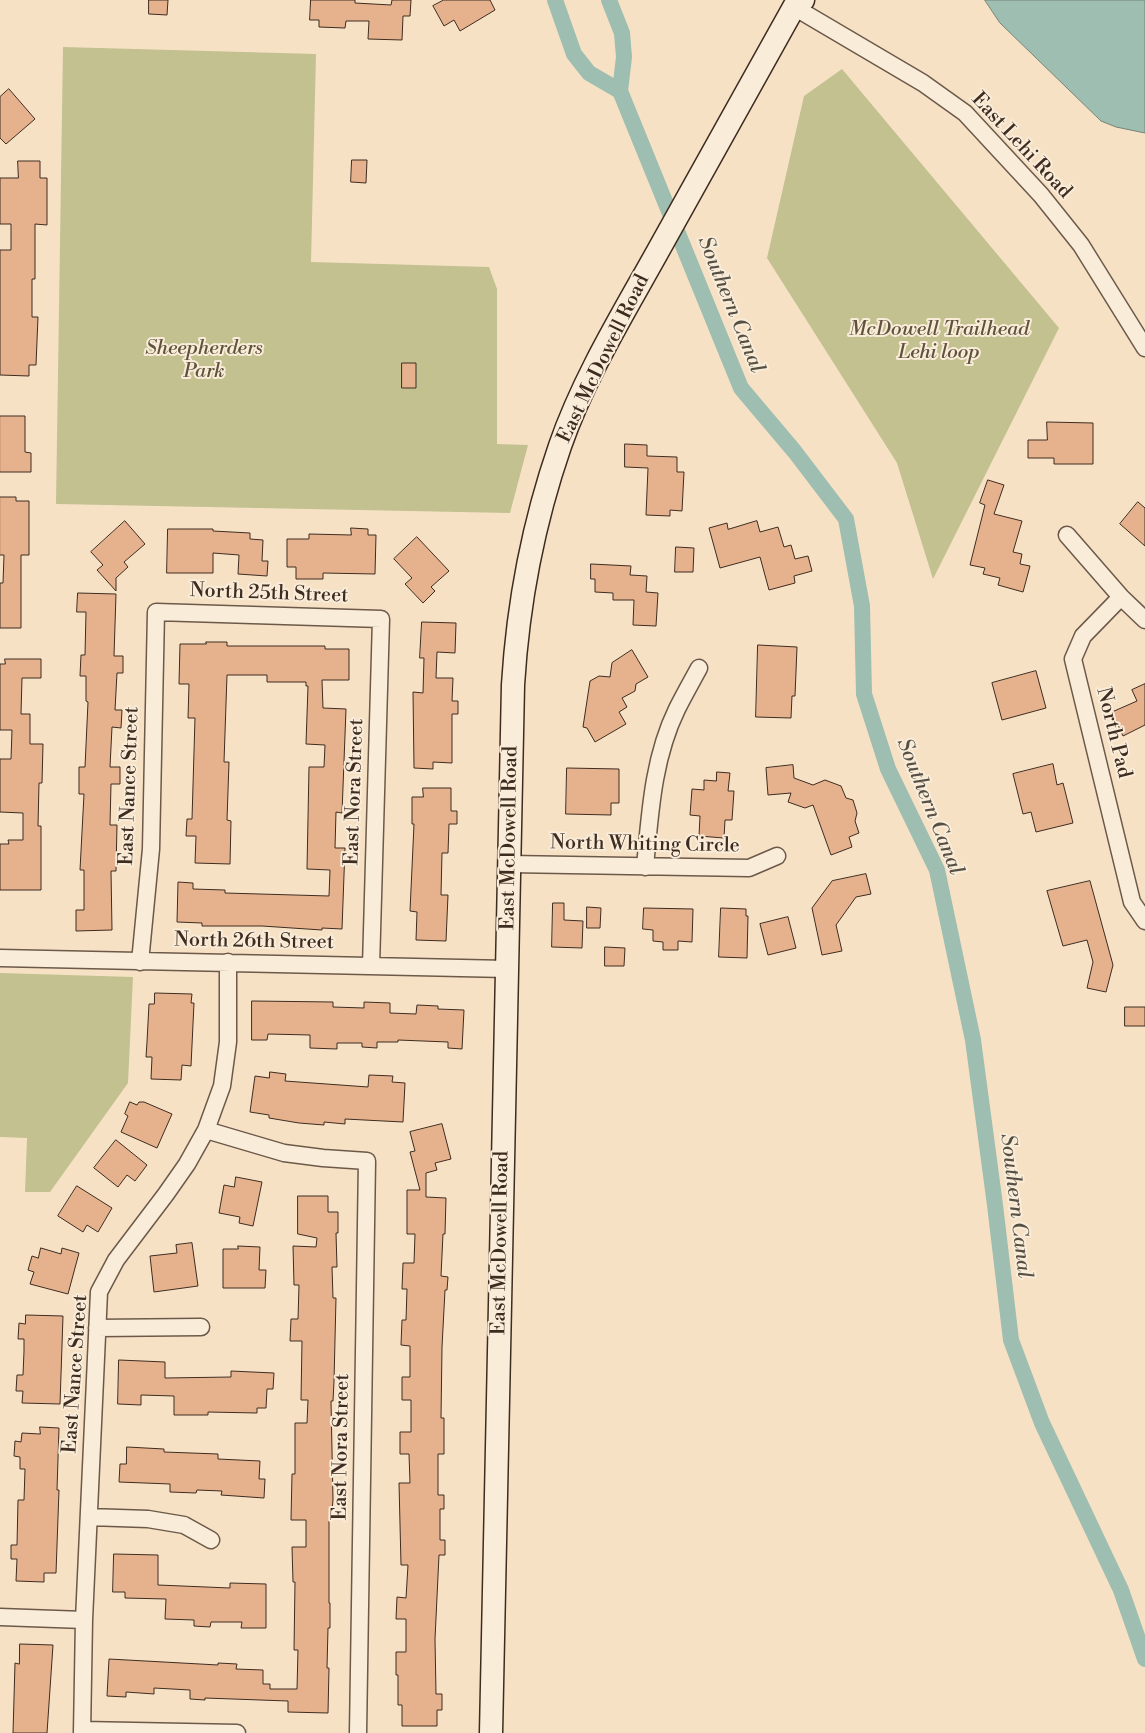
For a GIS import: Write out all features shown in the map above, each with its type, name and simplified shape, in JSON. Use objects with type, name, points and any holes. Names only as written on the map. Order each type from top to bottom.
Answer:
[{"type":"main road","name":"East McDowell Road","points":[[491,1733],[514,657],[522,593],[530,551],[548,483],[578,402],[654,257],[797,2]]},
{"type":"street","name":"East Lehi Road","points":[[797,2],[965,112],[1042,195],[1081,245],[1145,348]]},
{"type":"street","points":[[1067,535],[1121,597],[1145,620]]},
{"type":"street","name":"North Pad","points":[[1121,597],[1083,636],[1073,659],[1132,902],[1145,921]]},
{"type":"street","name":"North 25th Street","points":[[156,612],[381,619]]},
{"type":"street","name":"East Nance Street","points":[[140,962],[151,849],[156,612]]},
{"type":"street","name":"East Nora Street","points":[[371,966],[381,619]]},
{"type":"street","points":[[644,867],[651,795],[662,748],[676,710],[699,668]]},
{"type":"street","name":"North Whiting Circle","points":[[510,864],[749,868],[777,856]]},
{"type":"street","name":"North 26th Street","points":[[0,958],[507,969]]},
{"type":"street","name":"East Nance Street","points":[[82,1732],[84,1620],[99,1292],[116,1260],[176,1179],[206,1130],[222,1086],[228,1042],[228,962]]},
{"type":"street","name":"East Nora Street","points":[[206,1130],[284,1153],[367,1161],[358,1733]]},
{"type":"street","points":[[98,1328],[201,1327]]},
{"type":"street","points":[[89,1517],[148,1519],[184,1525],[212,1540]]},
{"type":"street","points":[[0,1617],[84,1620]]},
{"type":"street","points":[[82,1732],[237,1733]]},
{"type":"green space","name":"Sheepherders Park","points":[[63,47],[316,54],[311,262],[489,267],[497,289],[497,444],[528,445],[510,513],[56,504]]},
{"type":"green space","name":"McDowell Trailhead Lehi loop","points":[[842,69],[1059,328],[933,579],[897,463],[767,258],[804,96]]},
{"type":"green space","points":[[0,973],[133,977],[128,1083],[50,1192],[25,1192],[27,1138],[0,1137]]},
{"type":"shaded area","points":[[985,0],[1145,0],[1145,133],[1116,127],[1101,121],[1000,23]]},
{"type":"building","points":[[149,0],[168,0],[167,15],[149,14]]},
{"type":"building","points":[[311,0],[355,0],[355,3],[391,5],[392,0],[411,0],[410,16],[403,16],[402,40],[368,39],[369,21],[346,21],[345,28],[319,27],[319,20],[310,20]]},
{"type":"building","points":[[444,0],[490,0],[495,10],[460,31],[454,20],[444,26],[433,6]]},
{"type":"building","points":[[9,89],[35,119],[6,144],[0,138],[0,97]]},
{"type":"building","points":[[352,160],[367,160],[366,183],[351,182]]},
{"type":"building","points":[[18,161],[40,161],[40,178],[47,178],[47,225],[35,224],[35,279],[32,279],[32,317],[38,317],[36,365],[29,365],[29,376],[0,375],[0,250],[11,250],[11,224],[0,224],[0,178],[18,178]]},
{"type":"building","points":[[402,363],[416,363],[416,388],[402,388]]},
{"type":"building","points":[[0,416],[25,416],[25,452],[31,453],[31,472],[0,472]]},
{"type":"building","points":[[1047,422],[1093,423],[1093,464],[1054,464],[1054,458],[1028,458],[1028,440],[1047,440]]},
{"type":"building","points":[[625,444],[647,445],[647,456],[677,457],[677,472],[684,472],[682,511],[670,510],[670,516],[646,515],[648,468],[625,467]]},
{"type":"building","points":[[988,480],[1004,485],[994,514],[1022,521],[1013,552],[1022,554],[1020,564],[1030,566],[1023,592],[998,585],[1000,578],[983,574],[985,568],[970,565],[985,505],[980,503]]},
{"type":"building","points":[[0,497],[16,497],[16,501],[29,501],[29,555],[21,555],[21,628],[0,628],[0,583],[3,583],[4,555],[0,555]]},
{"type":"building","points":[[1138,502],[1145,508],[1145,546],[1120,524]]},
{"type":"building","points":[[125,521],[145,544],[124,562],[128,567],[116,578],[116,591],[97,570],[103,565],[91,552]]},
{"type":"building","points":[[757,521],[760,532],[778,527],[784,547],[791,545],[795,559],[808,556],[812,571],[794,576],[795,583],[769,590],[760,557],[720,568],[709,528],[727,523],[728,529]]},
{"type":"building","points":[[351,528],[368,529],[368,535],[376,535],[375,574],[323,573],[323,579],[296,579],[296,567],[287,567],[287,539],[309,539],[309,534],[351,535]]},
{"type":"building","points":[[168,529],[213,529],[213,531],[250,533],[250,539],[263,540],[262,561],[268,561],[267,576],[238,574],[239,555],[213,553],[213,573],[167,573]]},
{"type":"building","points":[[417,537],[449,571],[431,587],[435,591],[423,603],[405,584],[412,578],[394,559]]},
{"type":"building","points":[[676,547],[694,548],[693,572],[675,572]]},
{"type":"building","points":[[591,564],[631,566],[630,575],[647,576],[646,592],[658,593],[656,626],[633,625],[634,600],[613,600],[613,593],[595,592],[595,579],[591,579]]},
{"type":"building","points":[[78,593],[116,594],[114,656],[123,656],[123,673],[117,673],[115,710],[122,710],[121,728],[112,727],[110,767],[120,767],[120,784],[111,784],[110,825],[117,825],[116,871],[111,871],[112,930],[76,931],[76,910],[84,910],[84,870],[80,870],[84,794],[79,794],[79,767],[85,767],[88,702],[86,701],[86,676],[80,676],[81,655],[85,655],[86,612],[77,612]]},
{"type":"building","points":[[422,622],[456,623],[455,653],[437,652],[436,678],[453,678],[452,701],[458,701],[458,714],[452,714],[452,763],[433,762],[433,769],[414,768],[413,692],[423,693],[424,658],[420,658]]},
{"type":"building","points":[[206,642],[227,642],[227,646],[325,646],[325,649],[349,649],[349,680],[322,680],[323,708],[346,709],[342,813],[336,812],[335,848],[345,848],[342,929],[202,926],[202,923],[177,922],[178,882],[193,883],[193,889],[225,890],[225,893],[329,896],[330,870],[307,869],[309,767],[324,767],[325,745],[306,744],[308,686],[306,686],[306,682],[267,682],[267,675],[227,675],[224,762],[229,762],[227,820],[231,821],[230,864],[195,863],[196,836],[186,836],[187,819],[192,819],[195,718],[188,718],[189,684],[179,684],[180,644],[206,644]]},
{"type":"building","points":[[758,645],[797,647],[795,696],[792,696],[791,718],[756,717]]},
{"type":"building","points":[[632,650],[648,677],[636,684],[635,691],[622,698],[627,707],[619,712],[626,724],[595,742],[587,728],[583,727],[590,681],[599,676],[610,677],[612,663]]},
{"type":"building","points":[[5,659],[41,659],[41,678],[22,678],[21,714],[30,714],[30,744],[43,744],[42,783],[39,783],[38,826],[41,826],[41,890],[0,890],[0,844],[9,844],[8,840],[23,840],[23,813],[0,812],[0,759],[11,759],[12,730],[0,730],[0,664],[5,664]]},
{"type":"building","points":[[1036,671],[1046,708],[1002,720],[992,683]]},
{"type":"building","points":[[1145,684],[1145,725],[1123,736],[1112,712],[1137,701],[1132,690]]},
{"type":"building","points":[[1053,764],[1057,785],[1063,783],[1073,823],[1036,832],[1031,812],[1023,814],[1013,774]]},
{"type":"building","points":[[793,765],[794,778],[813,785],[825,780],[841,786],[846,798],[853,800],[857,813],[855,821],[859,833],[849,837],[852,847],[831,855],[813,805],[805,808],[788,802],[791,793],[768,795],[766,768]]},
{"type":"building","points":[[567,768],[619,769],[619,803],[611,803],[611,815],[566,814]]},
{"type":"building","points":[[717,772],[730,773],[728,791],[734,791],[732,820],[725,820],[724,838],[699,836],[700,816],[690,815],[692,789],[704,790],[704,780],[716,781]]},
{"type":"building","points":[[423,788],[451,788],[451,811],[457,811],[457,824],[449,824],[448,853],[442,853],[441,895],[448,895],[446,941],[416,940],[417,912],[410,911],[414,824],[412,824],[412,797],[423,797]]},
{"type":"building","points":[[866,874],[871,894],[856,897],[836,925],[842,951],[822,955],[812,908],[832,881]]},
{"type":"building","points":[[1090,881],[1113,965],[1106,992],[1087,988],[1093,962],[1087,940],[1063,946],[1047,891]]},
{"type":"building","points":[[553,903],[564,903],[564,920],[583,921],[582,948],[552,947]]},
{"type":"building","points":[[587,907],[601,908],[600,928],[587,928]]},
{"type":"building","points":[[644,908],[693,909],[692,942],[678,941],[678,950],[663,950],[663,942],[653,941],[653,930],[643,929]]},
{"type":"building","points":[[721,908],[746,909],[746,916],[748,916],[747,958],[719,957]]},
{"type":"building","points":[[788,917],[796,948],[768,955],[760,924]]},
{"type":"building","points":[[605,947],[625,948],[624,966],[605,966]]},
{"type":"building","points":[[155,993],[192,994],[191,1003],[194,1003],[191,1066],[182,1065],[181,1080],[151,1079],[152,1057],[146,1057],[149,1004],[154,1004]]},
{"type":"building","points":[[252,1001],[333,1002],[333,1007],[364,1008],[364,1002],[390,1003],[390,1013],[416,1014],[417,1005],[438,1006],[438,1009],[464,1010],[462,1049],[448,1048],[448,1042],[398,1040],[398,1042],[377,1042],[377,1048],[362,1047],[362,1043],[337,1043],[337,1049],[310,1048],[310,1035],[268,1034],[267,1040],[252,1040]]},
{"type":"building","points":[[1125,1007],[1145,1007],[1145,1026],[1125,1026]]},
{"type":"building","points":[[270,1072],[286,1074],[285,1081],[368,1087],[369,1075],[393,1076],[392,1082],[405,1083],[403,1122],[345,1119],[345,1124],[324,1122],[324,1125],[269,1118],[269,1115],[250,1112],[255,1076],[269,1078]]},
{"type":"building","points":[[130,1102],[137,1105],[139,1102],[144,1102],[172,1114],[157,1148],[121,1132],[128,1116],[125,1114]]},
{"type":"building","points":[[442,1124],[451,1159],[435,1163],[437,1170],[426,1173],[426,1197],[446,1198],[441,1276],[448,1277],[447,1290],[445,1290],[442,1347],[441,1418],[444,1418],[444,1454],[438,1454],[438,1495],[444,1495],[444,1509],[440,1509],[440,1540],[445,1540],[445,1555],[439,1555],[435,1639],[436,1694],[442,1694],[442,1710],[437,1710],[437,1726],[402,1726],[402,1705],[398,1705],[396,1652],[406,1652],[406,1619],[396,1619],[397,1597],[406,1598],[408,1565],[401,1565],[399,1483],[410,1483],[409,1454],[400,1454],[400,1432],[411,1432],[411,1400],[402,1400],[402,1377],[410,1377],[410,1346],[401,1345],[402,1320],[406,1320],[407,1289],[402,1289],[403,1263],[414,1263],[415,1234],[407,1234],[407,1190],[420,1190],[410,1152],[415,1151],[410,1132]]},
{"type":"building","points":[[116,1140],[147,1165],[135,1181],[127,1175],[118,1187],[94,1168]]},
{"type":"building","points":[[236,1177],[262,1182],[253,1226],[239,1223],[240,1217],[219,1213],[224,1185],[234,1187]]},
{"type":"building","points":[[77,1186],[112,1208],[98,1232],[87,1225],[83,1232],[58,1216]]},
{"type":"building","points":[[298,1196],[328,1196],[328,1212],[338,1212],[338,1233],[336,1233],[337,1267],[332,1267],[333,1298],[336,1298],[334,1381],[333,1401],[331,1401],[333,1500],[331,1521],[329,1521],[330,1628],[328,1628],[327,1668],[329,1668],[328,1713],[288,1712],[288,1701],[190,1699],[190,1690],[154,1688],[154,1694],[126,1692],[126,1697],[107,1696],[109,1659],[218,1665],[218,1663],[237,1664],[236,1669],[263,1670],[263,1684],[270,1684],[270,1689],[297,1689],[298,1650],[294,1650],[295,1582],[293,1582],[292,1547],[306,1547],[306,1520],[291,1520],[292,1474],[295,1474],[295,1423],[307,1423],[308,1400],[301,1400],[302,1341],[290,1341],[291,1319],[298,1319],[299,1285],[294,1285],[293,1246],[316,1247],[317,1238],[298,1234]]},
{"type":"building","points":[[192,1243],[198,1286],[154,1292],[150,1256],[177,1253],[176,1245]]},
{"type":"building","points":[[238,1246],[260,1247],[259,1270],[266,1270],[265,1288],[223,1288],[223,1249],[238,1249]]},
{"type":"building","points":[[41,1248],[61,1254],[62,1248],[79,1253],[68,1294],[30,1284],[34,1272],[28,1270],[32,1256],[38,1258]]},
{"type":"building","points":[[26,1315],[63,1316],[60,1404],[22,1403],[23,1391],[16,1391],[17,1375],[23,1375],[24,1339],[18,1339],[19,1323],[25,1324]]},
{"type":"building","points":[[119,1360],[165,1362],[165,1378],[231,1377],[231,1371],[274,1373],[273,1389],[267,1389],[266,1408],[257,1408],[257,1413],[208,1412],[208,1415],[174,1415],[174,1396],[141,1395],[141,1405],[118,1404]]},
{"type":"building","points":[[40,1427],[59,1428],[56,1573],[44,1573],[44,1582],[16,1581],[17,1559],[11,1559],[11,1545],[17,1545],[18,1500],[24,1500],[25,1469],[20,1469],[20,1457],[14,1456],[15,1441],[21,1442],[22,1433],[40,1434]]},
{"type":"building","points":[[127,1447],[164,1449],[164,1452],[218,1454],[218,1459],[260,1461],[259,1479],[265,1479],[264,1498],[221,1495],[222,1491],[170,1492],[170,1484],[119,1482],[120,1464],[126,1464]]},
{"type":"building","points":[[114,1554],[158,1555],[158,1585],[230,1588],[230,1583],[266,1584],[266,1628],[241,1628],[242,1622],[211,1622],[210,1627],[194,1626],[194,1620],[165,1619],[166,1599],[125,1598],[125,1592],[113,1592]]},
{"type":"building","points":[[20,1644],[53,1645],[47,1733],[13,1733],[15,1663],[19,1664]]},
{"type":"waterway","points":[[555,0],[574,54],[589,73],[620,91]]},
{"type":"waterway","name":"Southern Canal","points":[[609,0],[622,33],[624,57],[620,91],[741,388],[795,452],[846,519],[862,606],[864,694],[888,769],[937,870],[973,1040],[1011,1340],[1042,1423],[1121,1590],[1145,1659]]}]
